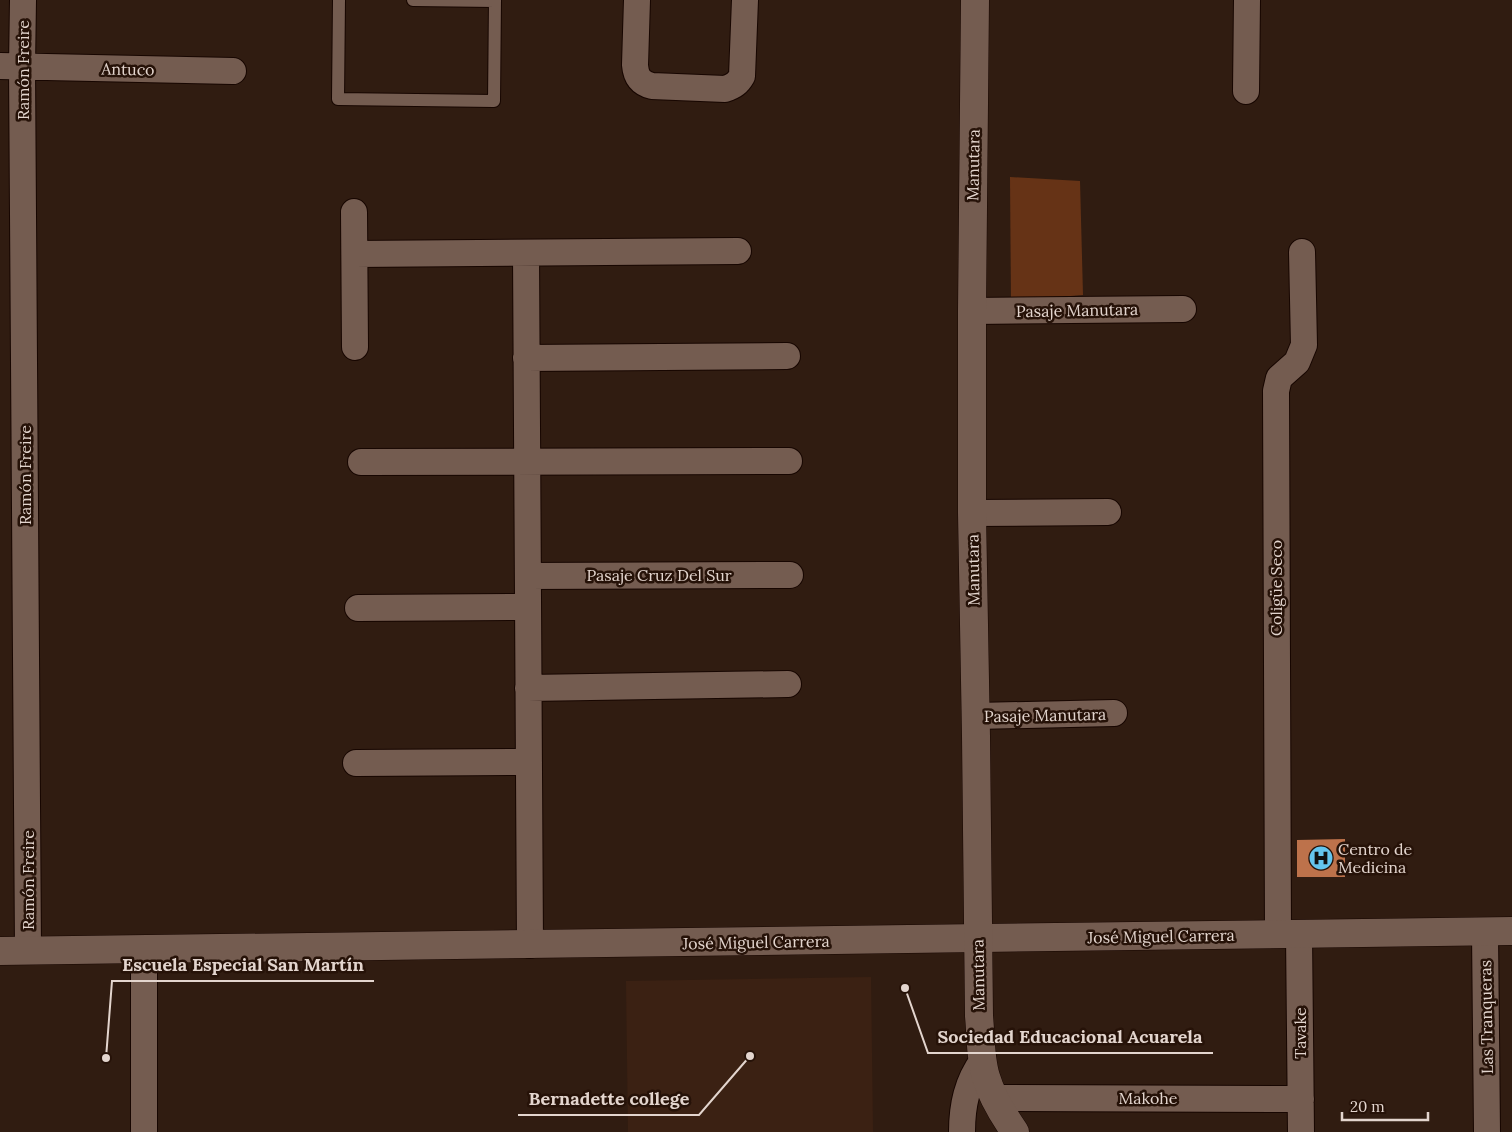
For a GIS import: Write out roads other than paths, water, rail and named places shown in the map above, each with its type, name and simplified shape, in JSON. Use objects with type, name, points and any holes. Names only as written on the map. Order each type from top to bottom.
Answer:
[{"type":"street","name":"Ramón Freire","points":[[23,0],[11,67],[28,951]]},
{"type":"street","points":[[637,0],[635,65],[639,80],[652,86],[725,89],[732,87],[742,76],[745,0]]},
{"type":"street","name":"Manutara","points":[[975,0],[972,512],[979,1016],[986,1078],[1014,1132]]},
{"type":"street","points":[[1246,91],[1247,0]]},
{"type":"street","name":"Antuco","points":[[11,67],[233,71]]},
{"type":"street","points":[[354,212],[355,347]]},
{"type":"street","points":[[355,254],[738,252]]},
{"type":"street","name":"Coligüe Seco","points":[[1289,934],[1276,391],[1279,378],[1297,362],[1304,345],[1302,252]]},
{"type":"street","points":[[526,253],[530,945]]},
{"type":"street","name":"Pasaje Manutara","points":[[972,311],[1183,309]]},
{"type":"street","points":[[526,358],[787,356]]},
{"type":"street","points":[[361,462],[789,461]]},
{"type":"street","points":[[972,512],[1108,512]]},
{"type":"street","name":"Pasaje Cruz Del Sur","points":[[528,576],[790,575]]},
{"type":"street","points":[[358,608],[528,607]]},
{"type":"street","points":[[528,688],[788,684]]},
{"type":"street","name":"Pasaje Manutara","points":[[976,716],[1114,713]]},
{"type":"street","points":[[356,763],[529,762]]},
{"type":"street","name":"José Miguel Carrera","points":[[0,951],[1512,931]]},
{"type":"street","name":"Las Tranqueras","points":[[1485,932],[1487,1132]]},
{"type":"street","name":"Tavake","points":[[1289,934],[1301,1099],[1301,1132]]},
{"type":"street","points":[[144,949],[144,1132]]},
{"type":"street","points":[[962,1132],[964,1098],[983,1060]]},
{"type":"street","name":"Makohe","points":[[995,1098],[1301,1099]]},
{"type":"lane","points":[[339,0],[338,99],[494,101],[495,0],[413,0]]},
{"type":"place","name":"Centro de Medicina","points":[[1321,858]]},
{"type":"place","name":"Sociedad Educacional Acuarela","points":[[905,988]]},
{"type":"place","name":"Bernadette college","points":[[750,1056]]},
{"type":"place","name":"Escuela Especial San Martín","points":[[106,1058]]}]
